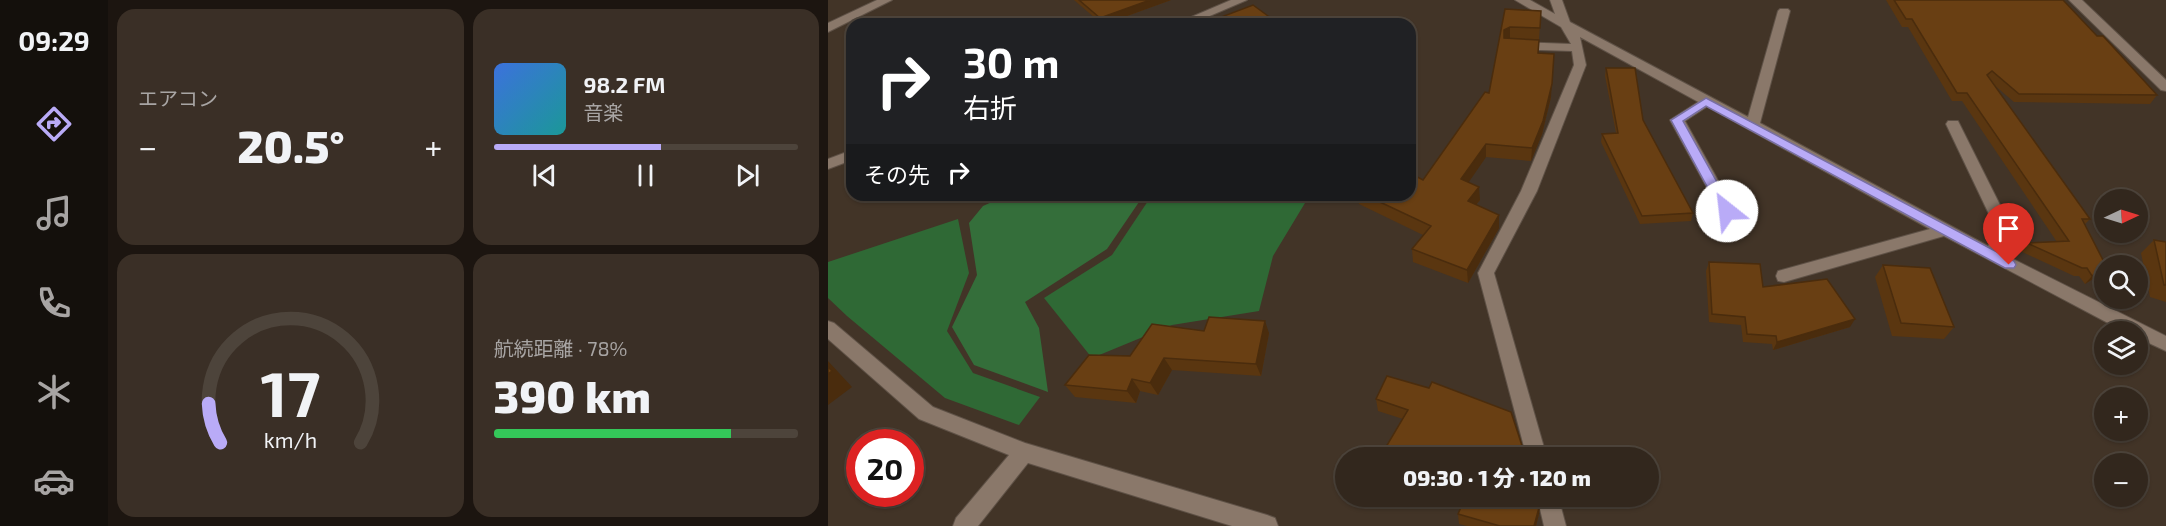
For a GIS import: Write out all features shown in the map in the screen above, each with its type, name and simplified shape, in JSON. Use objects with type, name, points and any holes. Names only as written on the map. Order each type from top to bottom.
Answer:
[{"type":"street","points":[[849,18],[886,0]]},
{"type":"street","points":[[1521,0],[1946,231],[2166,344]]},
{"type":"street","points":[[1534,447],[1486,273],[1533,181],[1580,65],[1577,41],[1564,22],[1556,0]]},
{"type":"street","points":[[2075,0],[2166,86]]},
{"type":"street","points":[[1195,18],[1236,1]]},
{"type":"street","points":[[1752,126],[1784,11]]},
{"type":"street","points":[[828,28],[846,19]]},
{"type":"street","points":[[1510,46],[1578,48]]},
{"type":"street","points":[[1706,101],[1677,120],[1727,211]]},
{"type":"street","points":[[1953,124],[2006,233],[1991,255]]},
{"type":"street","points":[[828,164],[846,157]]},
{"type":"street","points":[[1784,276],[1946,231]]},
{"type":"street","points":[[828,328],[926,412],[1024,452],[1267,526]]},
{"type":"street","points":[[964,526],[1024,452]]},
{"type":"street","points":[[1550,507],[1555,526]]},
{"type":"green space","points":[[994,201],[1139,202],[1107,249],[1025,302],[1039,328],[1048,392],[974,365],[952,327],[977,275],[969,223],[983,206]]},
{"type":"green space","points":[[1148,201],[1306,201],[1273,256],[1259,311],[1172,325],[1092,358],[1044,298],[1112,255]]},
{"type":"green space","points":[[958,219],[969,273],[947,331],[973,373],[1040,397],[1019,425],[945,398],[828,298],[828,262]]},
{"type":"building","points":[[1079,0],[1150,0],[1100,18]]},
{"type":"building","points":[[1894,0],[2063,0],[2097,36],[2103,36],[2157,95],[2019,94],[1992,71],[1987,75],[2090,219],[2082,219],[2100,255],[2094,255],[2094,275],[2092,276],[2087,268],[2082,268],[2027,243],[2069,241],[1967,93],[1957,93],[1912,19],[1906,19]]},
{"type":"building","points":[[1253,5],[1271,18],[1219,18]]},
{"type":"building","points":[[1505,9],[1541,11],[1540,28],[1510,27],[1504,30],[1504,38],[1539,40],[1538,53],[1554,54],[1552,84],[1543,121],[1532,148],[1486,144],[1461,179],[1479,187],[1468,201],[1499,215],[1467,270],[1412,249],[1431,226],[1378,201],[1416,201],[1416,176],[1423,180],[1485,92],[1489,93]]},
{"type":"building","points":[[1606,68],[1635,68],[1643,120],[1693,213],[1642,216],[1602,134],[1618,133]]},
{"type":"building","points":[[2154,240],[2166,242],[2166,285],[2164,285]]},
{"type":"building","points":[[1709,262],[1760,264],[1763,287],[1827,279],[1855,319],[1777,342],[1776,336],[1747,334],[1745,317],[1712,314]]},
{"type":"building","points":[[1883,265],[1930,268],[1954,327],[1901,323]]},
{"type":"building","points":[[1209,317],[1265,321],[1256,364],[1164,358],[1150,383],[1132,379],[1127,391],[1065,385],[1089,355],[1130,356],[1152,324],[1204,331]]},
{"type":"building","points":[[1387,376],[1429,388],[1432,382],[1511,412],[1522,447],[1386,447],[1408,410],[1376,399]]},
{"type":"building","points":[[1461,507],[1539,507],[1534,526],[1500,526],[1458,514]]},
{"type":"route","points":[[1727,211],[1677,120],[1706,101],[2009,265]]}]
